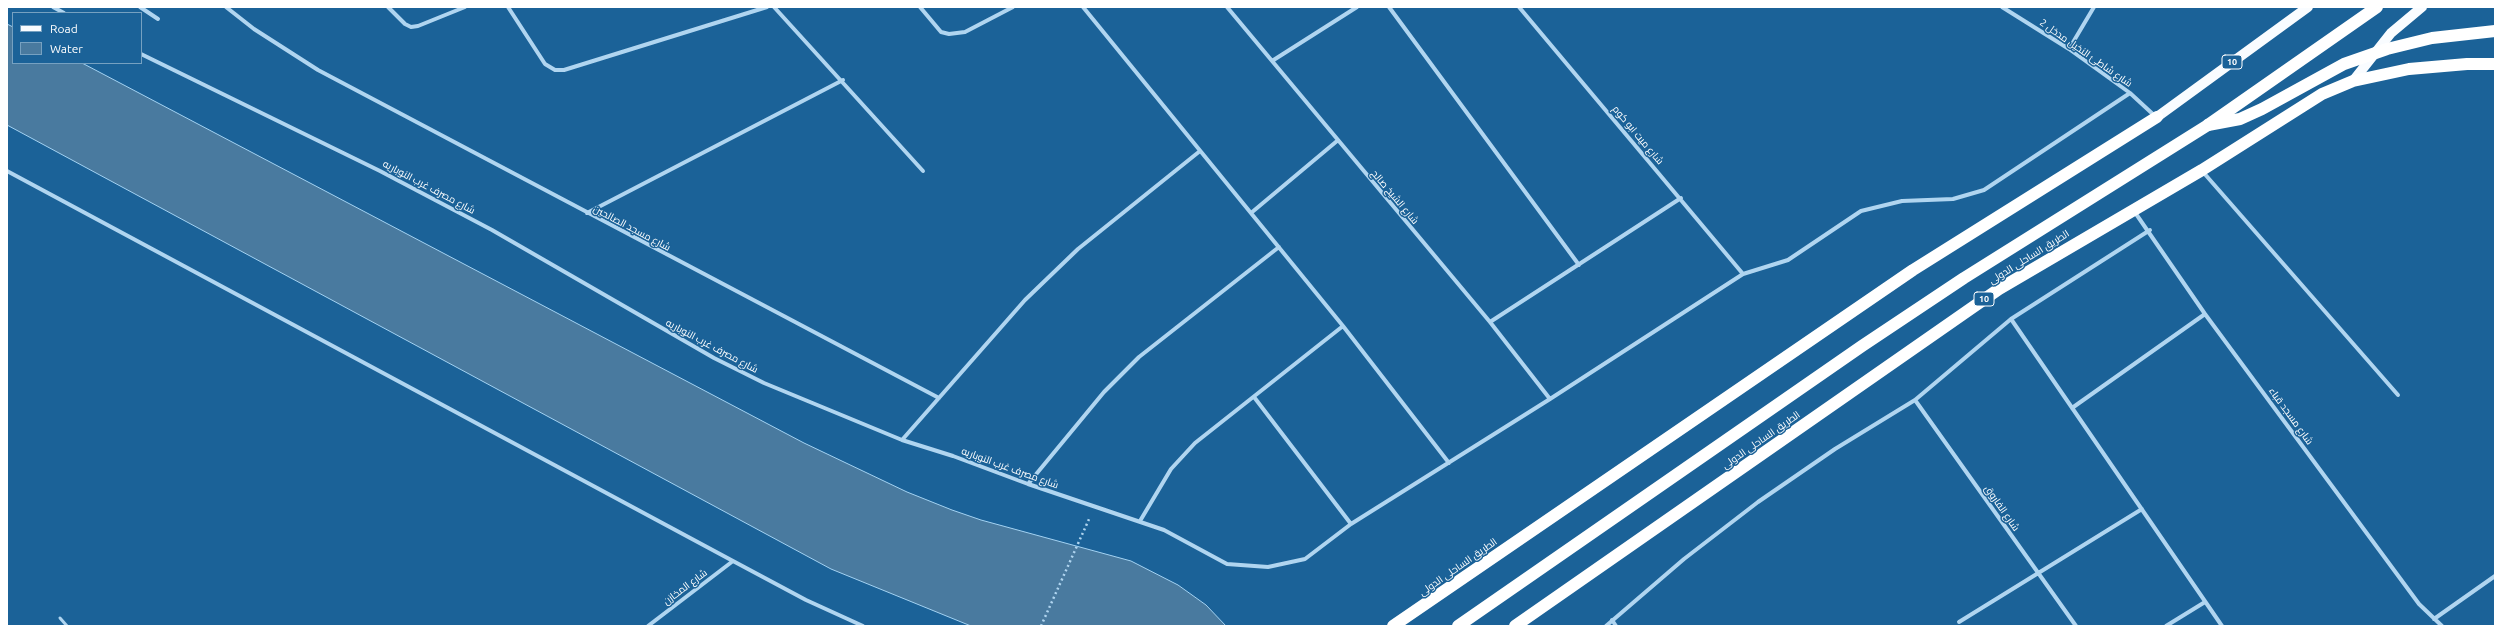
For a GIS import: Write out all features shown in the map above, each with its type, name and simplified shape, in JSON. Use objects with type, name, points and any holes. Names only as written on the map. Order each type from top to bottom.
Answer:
[{"type":"highway","points":[[1458,626],[1856,350],[1964,278],[2208,125],[2377,7]]},
{"type":"highway","points":[[2208,125],[2240,119],[2262,109],[2344,64],[2387,49],[2432,38],[2495,31]]},
{"type":"highway","name":"الطريق الساحلى الدولى","points":[[1515,626],[1992,293],[2049,258],[2202,170],[2322,94],[2353,81],[2388,73],[2437,66],[2495,64]]},
{"type":"highway","name":"الطريق الساحلى الدولى","points":[[1393,626],[1913,270],[2157,117]]},
{"type":"main road","name":"10","points":[[2157,117],[2308,7]]},
{"type":"main road","name":"10","points":[[2353,81],[2391,33],[2422,7]]},
{"type":"street","points":[[53,7],[62,12]]},
{"type":"street","points":[[140,7],[158,19]]},
{"type":"street","name":"شارع مسجد الصالحين","points":[[226,7],[254,29],[318,70],[939,398]]},
{"type":"street","points":[[388,7],[405,24],[411,27],[418,26],[465,7]]},
{"type":"street","points":[[508,7],[545,64],[555,70],[564,70],[767,7]]},
{"type":"street","points":[[774,7],[843,80],[923,171]]},
{"type":"street","points":[[920,7],[941,32],[949,34],[965,32],[1013,7]]},
{"type":"street","points":[[1083,7],[1343,326],[1449,463]]},
{"type":"street","name":"شارع الشيخ صالح","points":[[1227,7],[1337,141],[1490,322],[1550,399]]},
{"type":"street","points":[[1272,62],[1357,7]]},
{"type":"street","points":[[1389,7],[1579,265]]},
{"type":"street","name":"شارع ميت ابو كوم","points":[[1519,7],[1681,198],[1743,274]]},
{"type":"street","name":"شارع شاطئ النخيل مدخل 2","points":[[2002,7],[2069,49],[2130,93],[2157,117]]},
{"type":"street","points":[[2069,49],[2094,7]]},
{"type":"street","name":"شارع مصرف غرب النوباريه","points":[[142,54],[380,171],[492,230],[714,358],[764,383],[902,440],[953,456],[1028,484],[1164,530],[1227,564],[1268,567],[1305,559],[1351,524]]},
{"type":"street","points":[[587,213],[843,80]]},
{"type":"street","points":[[1254,397],[1351,524],[1550,399],[1743,274],[1788,260],[1861,211],[1872,207],[1902,201],[1953,199],[1984,190],[2130,93]]},
{"type":"street","points":[[1251,213],[1337,141]]},
{"type":"street","points":[[902,440],[1025,300],[1078,249],[1200,151]]},
{"type":"street","points":[[2202,170],[2398,395]]},
{"type":"street","points":[[7,172],[806,600],[863,626]]},
{"type":"street","points":[[1490,322],[1681,198]]},
{"type":"street","name":"شارع مسجد قباء","points":[[2134,210],[2150,230],[2205,314],[2419,604],[2442,626]]},
{"type":"street","points":[[1606,626],[1684,559],[1758,502],[1835,449],[1915,400],[2011,319],[2150,230]]},
{"type":"street","points":[[1028,484],[1104,392],[1139,357],[1279,247]]},
{"type":"street","points":[[2072,408],[2205,314]]},
{"type":"street","points":[[2011,319],[2222,626]]},
{"type":"street","points":[[1140,521],[1171,469],[1195,443],[1343,326]]},
{"type":"street","name":"شارع الفاروق","points":[[1915,400],[2076,626]]},
{"type":"street","points":[[1959,622],[2142,509]]},
{"type":"street","name":"شارع المخازن","points":[[648,626],[733,561]]},
{"type":"street","points":[[2434,619],[2495,576]]},
{"type":"street","points":[[2166,626],[2205,602]]},
{"type":"street","points":[[1612,620],[1616,626]]},
{"type":"lane","points":[[60,618],[67,626]]},
{"type":"path","points":[[1041,626],[1094,506]]},
{"type":"water","points":[[7,24],[12,26],[12,64],[84,64],[804,443],[907,492],[952,510],[981,520],[1131,561],[1178,585],[1206,605],[1226,626],[971,626],[831,569],[7,125]]}]
